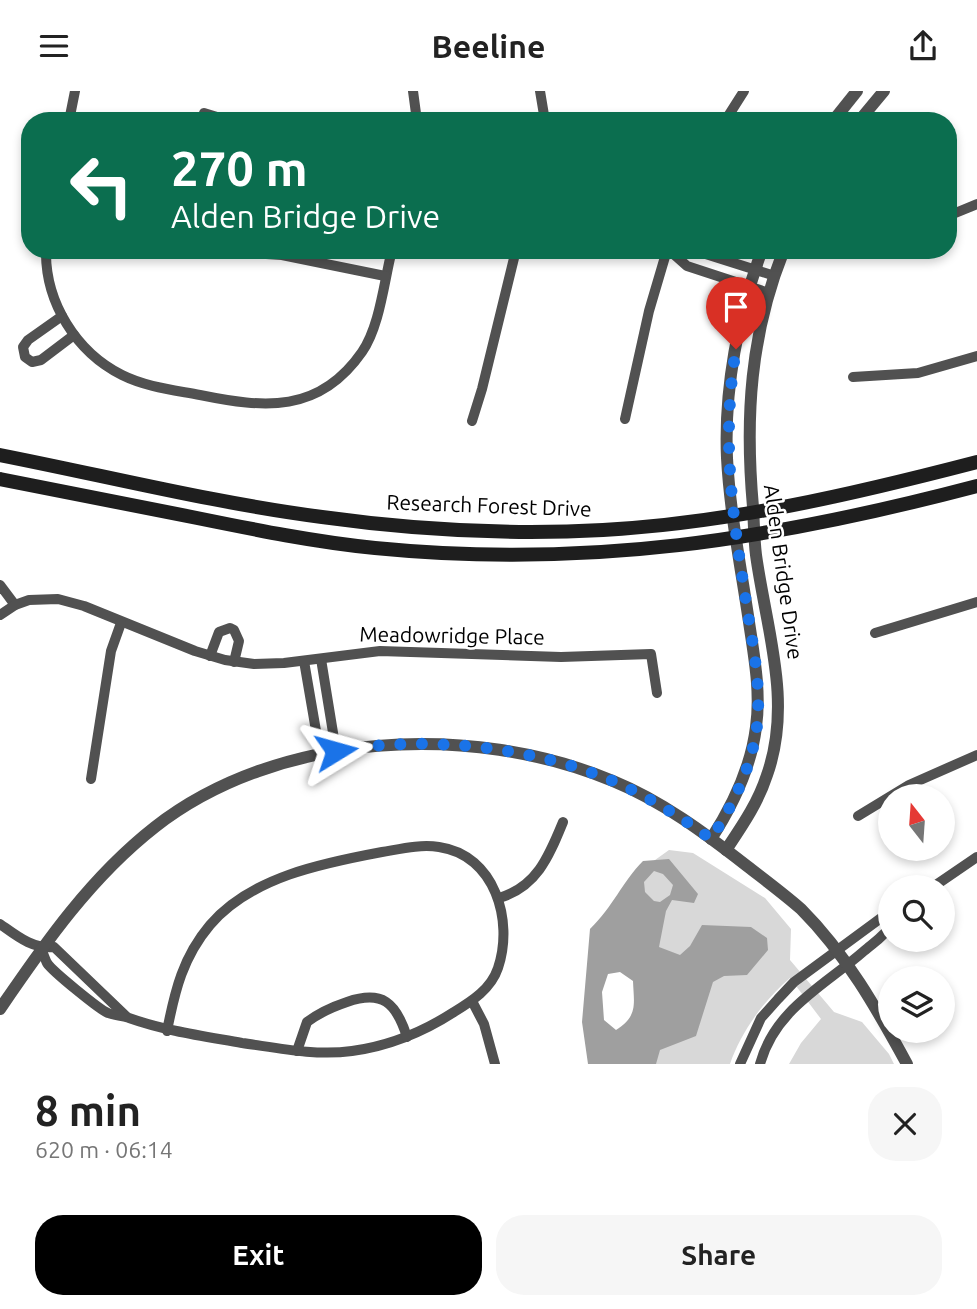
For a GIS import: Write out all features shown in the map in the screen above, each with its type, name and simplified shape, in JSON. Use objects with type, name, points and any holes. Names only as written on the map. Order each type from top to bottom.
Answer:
[{"type":"main road","name":"Research Forest Drive","points":[[0,455],[291,513],[433,529],[525,531],[602,530],[753,513],[860,492],[977,462]]},
{"type":"main road","points":[[0,479],[280,534],[374,548],[525,556],[603,553],[755,536],[865,515],[977,486]]},
{"type":"street","points":[[71,112],[75,91]]},
{"type":"street","points":[[413,91],[415,112]]},
{"type":"street","points":[[540,91],[544,112]]},
{"type":"street","points":[[731,112],[744,91]]},
{"type":"street","points":[[840,112],[857,91]]},
{"type":"street","points":[[866,112],[884,91]]},
{"type":"street","points":[[957,212],[977,204]]},
{"type":"street","points":[[47,259],[51,287],[62,316],[74,335],[98,360],[135,380],[237,403],[268,405],[281,404],[318,392],[356,360],[373,327],[389,259]]},
{"type":"street","points":[[308,259],[385,275]]},
{"type":"street","points":[[472,421],[514,259]]},
{"type":"street","points":[[625,419],[649,310],[665,259]]},
{"type":"street","points":[[679,259],[687,266],[769,293]]},
{"type":"street","points":[[722,259],[775,276]]},
{"type":"street","name":"Alden Bridge Drive","points":[[711,839],[731,807],[747,769],[757,719],[756,669],[727,457],[729,410],[739,330],[759,259]]},
{"type":"street","name":"Alden Bridge Drive","points":[[726,850],[760,795],[768,774],[777,730],[779,689],[755,536],[748,454],[749,410],[755,358],[769,293],[781,259]]},
{"type":"street","points":[[62,316],[28,340],[23,347],[25,357],[32,362],[41,360],[74,335]]},
{"type":"street","points":[[853,377],[918,373],[977,356]]},
{"type":"street","points":[[0,585],[16,605],[0,615]]},
{"type":"street","name":"Meadowridge Place","points":[[16,605],[29,600],[58,599],[83,606],[210,656],[254,664],[304,661],[380,651],[561,657],[651,654],[657,692]]},
{"type":"street","points":[[875,633],[977,602]]},
{"type":"street","points":[[91,779],[111,651],[121,623]]},
{"type":"street","points":[[210,656],[219,632],[230,628],[234,630],[239,641],[234,662]]},
{"type":"street","points":[[321,659],[336,751]]},
{"type":"street","points":[[304,661],[320,754]]},
{"type":"street","points":[[0,1009],[41,948],[86,893],[153,828],[199,799],[239,780],[291,761],[320,754],[394,744],[451,746],[494,750],[566,764],[616,782],[652,800],[711,839],[800,909],[838,951],[907,1064]]},
{"type":"street","points":[[858,816],[909,785],[977,755]]},
{"type":"street","points":[[499,898],[514,894],[542,868],[563,822]]},
{"type":"street","points":[[41,948],[48,964],[108,1013],[167,1031],[298,1051],[350,1052],[407,1037],[472,1001],[495,976],[500,965],[503,911],[499,898],[489,880],[474,863],[441,847],[411,847],[349,858],[292,874],[258,888],[234,903],[203,933],[180,971],[167,1031]]},
{"type":"street","points":[[951,875],[977,857]]},
{"type":"street","points":[[740,1064],[761,1018],[794,982],[878,920]]},
{"type":"street","points":[[0,924],[26,942],[41,948],[54,947],[126,1017]]},
{"type":"street","points":[[760,1064],[779,1023],[788,1013],[878,937]]},
{"type":"street","points":[[298,1051],[307,1022],[331,1008],[363,997],[375,996],[390,1004],[407,1037]]},
{"type":"street","points":[[472,1001],[484,1024],[495,1064]]},
{"type":"shaded area","points":[[669,850],[693,853],[765,898],[791,929],[790,960],[834,1012],[862,1022],[894,1064],[789,1064],[801,1043],[821,1019],[790,978],[754,1017],[730,1064],[617,1064],[647,1017],[638,884],[648,865]]},
{"type":"shaded area","points":[[669,859],[698,894],[694,903],[672,900],[666,911],[659,947],[680,955],[690,946],[702,925],[751,927],[767,938],[768,950],[747,975],[724,976],[713,982],[696,1036],[660,1050],[656,1064],[588,1064],[582,1022],[590,929],[643,861]],"holes":[[[654,871],[663,874],[673,885],[670,895],[660,902],[654,901],[645,892],[644,882]],[[620,972],[633,981],[634,1003],[628,1020],[616,1030],[604,1020],[602,992],[608,974]]]},
{"type":"route","points":[[336,751],[394,744],[451,746],[494,750],[566,764],[616,782],[652,800],[711,839],[731,807],[747,769],[758,709],[756,669],[727,457],[736,349]]}]
